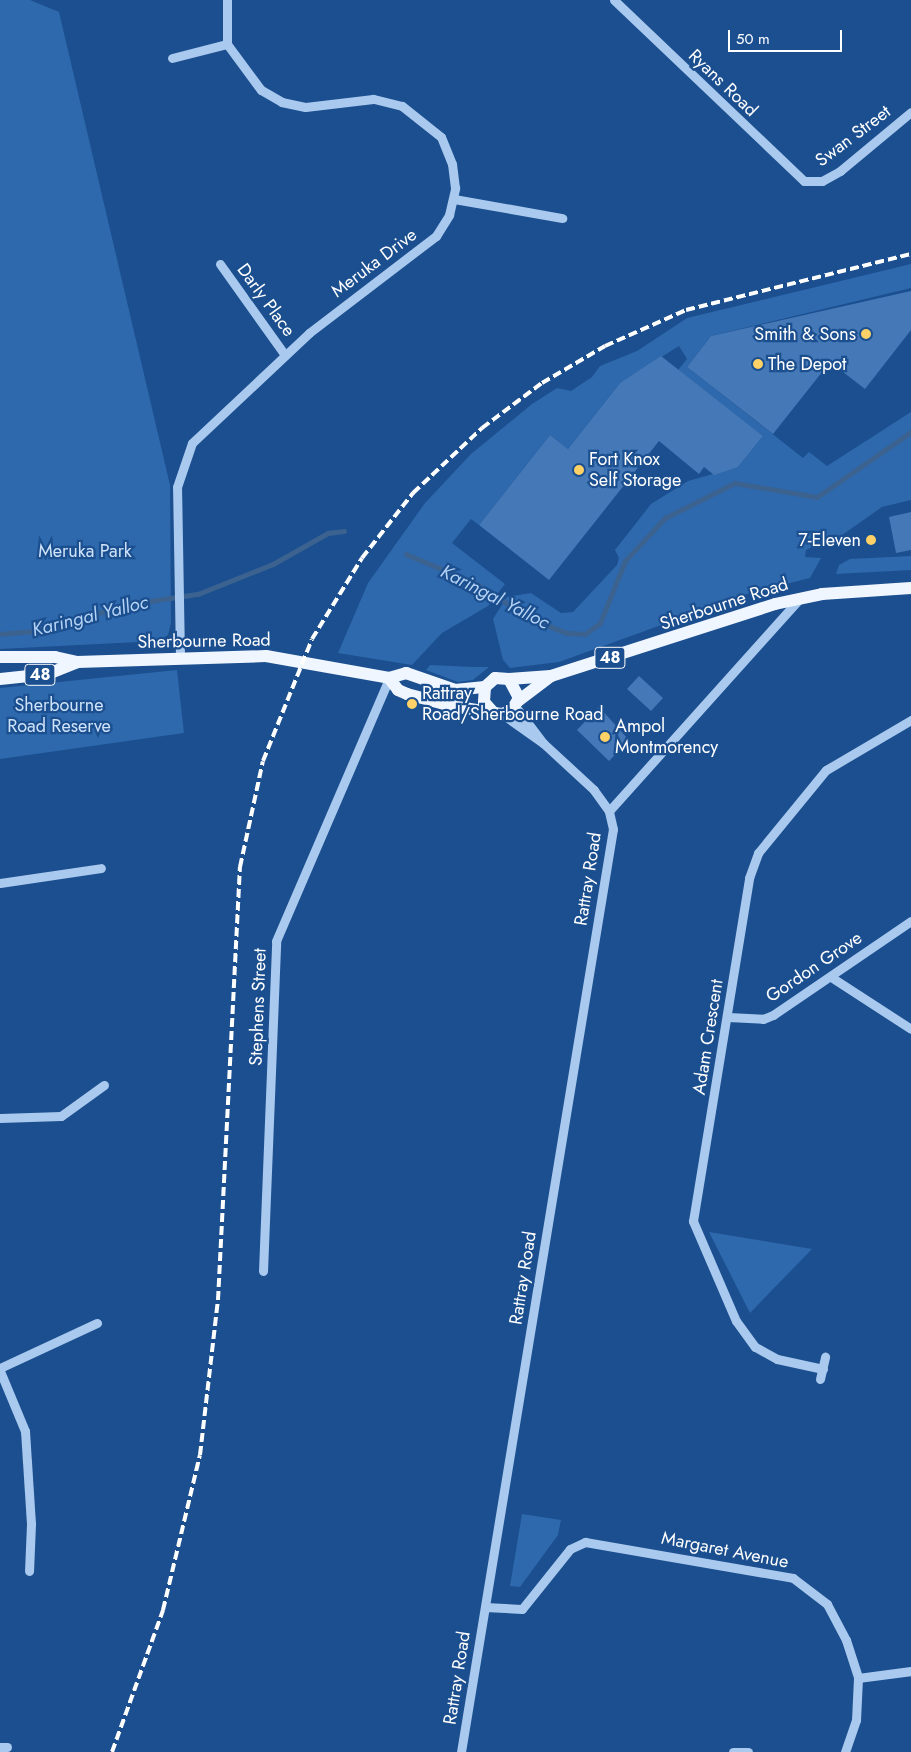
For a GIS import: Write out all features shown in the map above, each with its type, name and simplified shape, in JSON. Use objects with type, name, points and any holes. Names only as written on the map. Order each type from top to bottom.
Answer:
[{"type":"main road","name":"Sherbourne Road","points":[[509,679],[552,676],[801,597],[911,588]]},
{"type":"main road","name":"Sherbourne Road","points":[[0,657],[55,657],[77,662],[180,656],[266,656],[389,678],[406,673],[455,690],[484,687]]},
{"type":"main road","name":"Sherbourne Road","points":[[0,679],[48,674],[77,662]]},
{"type":"main road","name":"Sherbourne Road","points":[[517,704],[552,676]]},
{"type":"main road","points":[[389,678],[398,690],[407,694],[498,713]]},
{"type":"main road","name":"48","points":[[484,687],[495,678],[509,679]]},
{"type":"main road","points":[[509,679],[518,688],[517,704]]},
{"type":"main road","points":[[484,687],[484,702],[498,713]]},
{"type":"main road","name":"48","points":[[498,713],[517,704]]},
{"type":"street","points":[[172,58],[227,44],[227,0]]},
{"type":"street","name":"Ryans Road","points":[[614,0],[791,172],[813,182]]},
{"type":"street","name":"Meruka Drive","points":[[180,656],[177,487],[185,454],[206,426],[285,355],[436,236],[454,199],[452,164],[441,137],[424,120],[382,100],[317,107],[282,102],[251,81],[227,44]]},
{"type":"street","name":"Swan Street","points":[[813,182],[840,171],[911,112]]},
{"type":"street","points":[[454,199],[562,218]]},
{"type":"street","name":"Darly Place","points":[[220,264],[285,355]]},
{"type":"street","name":"Rattray Road","points":[[609,810],[801,597]]},
{"type":"street","name":"Stephens Street","points":[[263,1271],[276,941],[389,678]]},
{"type":"street","name":"Rattray Road","points":[[517,704],[543,743]]},
{"type":"street","name":"Rattray Road","points":[[461,1752],[611,844],[609,810],[594,790],[543,743],[498,713]]},
{"type":"street","name":"Adam Crescent","points":[[823,1369],[777,1358],[755,1347],[736,1322],[693,1221],[750,878],[767,838],[826,770],[911,720]]},
{"type":"street","points":[[0,883],[101,868]]},
{"type":"street","name":"Gordon Grove","points":[[728,1017],[763,1019],[831,977],[911,922]]},
{"type":"street","points":[[831,977],[911,1029]]},
{"type":"street","points":[[0,1118],[61,1116],[104,1085]]},
{"type":"street","points":[[29,1571],[31,1524],[24,1431],[0,1370],[98,1323]]},
{"type":"street","points":[[820,1379],[825,1357]]},
{"type":"street","name":"Margaret Avenue","points":[[485,1607],[522,1609],[570,1549],[585,1542],[793,1578],[827,1604],[846,1640],[858,1678],[856,1720],[845,1752]]},
{"type":"street","points":[[858,1678],[911,1671]]},
{"type":"street","points":[[733,1752],[748,1752]]},
{"type":"green space","name":"Meruka Park","points":[[0,0],[30,0],[59,12],[170,485],[171,623],[168,635],[158,641],[0,649]]},
{"type":"green space","points":[[911,264],[911,288],[711,336],[687,367],[803,458],[809,452],[827,466],[911,412],[911,500],[882,507],[828,545],[823,542],[806,550],[805,557],[821,558],[810,578],[750,593],[559,662],[510,668],[503,660],[493,619],[507,597],[531,593],[561,613],[573,612],[617,565],[619,558],[615,550],[651,504],[688,481],[738,467],[763,436],[678,370],[687,359],[679,346],[620,383],[568,449],[550,435],[479,525],[471,519],[452,543],[505,584],[488,606],[442,633],[412,665],[338,653],[368,583],[425,503],[471,454],[532,404],[557,388],[571,391],[592,377],[600,366],[637,351],[687,318]]},
{"type":"green space","points":[[911,556],[911,570],[836,574],[839,565],[850,559]]},
{"type":"green space","points":[[430,665],[489,667],[473,680],[458,682],[426,670]]},
{"type":"green space","name":"Sherbourne Road Reserve","points":[[177,670],[184,733],[0,759],[0,688]]},
{"type":"green space","points":[[709,1232],[812,1249],[750,1313]]},
{"type":"green space","points":[[522,1514],[561,1520],[558,1535],[520,1587],[510,1586]]},
{"type":"building","name":"The Depot","points":[[911,291],[911,330],[865,389],[830,362],[773,434],[687,367],[711,336]]},
{"type":"building","name":"Fort Knox Self Storage","points":[[661,356],[763,436],[738,467],[714,475],[704,467],[699,474],[659,441],[549,580],[479,525],[550,435],[568,449],[620,383]]},
{"type":"building","points":[[911,512],[911,550],[896,553],[889,517]]},
{"type":"building","points":[[639,676],[663,698],[651,711],[627,689]]},
{"type":"building","name":"Ampol Montmorency","points":[[599,707],[629,740],[609,761],[577,730]]},
{"type":"waterway","name":"Karingal Yalloc","points":[[406,554],[473,582],[536,621],[568,633],[585,634],[600,623],[625,561],[665,518],[735,483],[817,497],[911,432]]},
{"type":"waterway","name":"Karingal Yalloc","points":[[0,634],[34,631],[130,604],[198,594],[273,564],[328,533],[344,531]]},
{"type":"railway","points":[[112,1752],[163,1610],[200,1455],[218,1300],[240,867],[263,761],[312,639],[362,558],[413,493],[482,428],[542,383],[605,346],[686,310],[911,254]]},
{"type":"place","name":"Smith & Sons","points":[[866,334]]},
{"type":"place","name":"The Depot","points":[[758,364]]},
{"type":"place","name":"Fort Knox Self Storage","points":[[579,470]]},
{"type":"place","name":"7-Eleven","points":[[871,540]]},
{"type":"place","name":"Rattray Road/Sherbourne Road","points":[[412,704]]},
{"type":"place","name":"Ampol Montmorency","points":[[605,737]]}]
